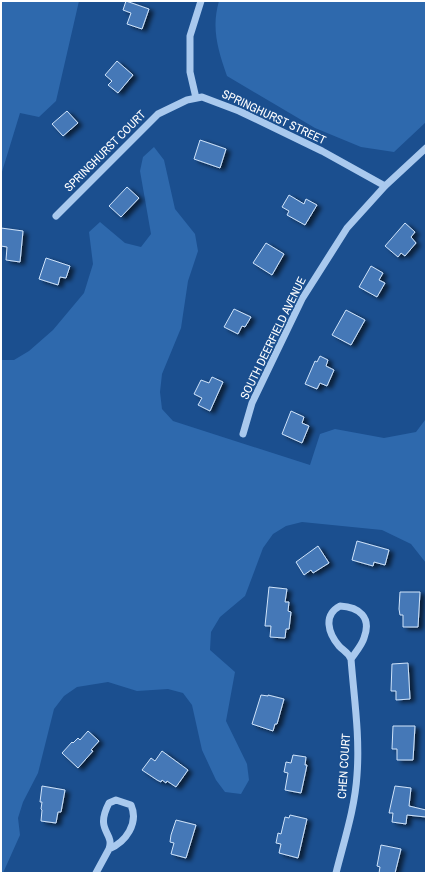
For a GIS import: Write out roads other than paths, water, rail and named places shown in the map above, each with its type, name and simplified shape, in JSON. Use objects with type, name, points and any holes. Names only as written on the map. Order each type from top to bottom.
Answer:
[{"type":"street","points":[[196,98],[190,72],[190,36],[201,1]]},
{"type":"street","name":"SPRINGHURST STREET","points":[[196,98],[202,97],[239,111],[322,151],[386,186]]},
{"type":"street","name":"SPRINGHURST COURT","points":[[56,216],[158,114],[187,100],[196,98]]},
{"type":"street","name":"SOUTH DEERFIELD AVENUE","points":[[243,434],[252,403],[302,299],[347,228],[386,186],[426,148]]},
{"type":"street","points":[[340,606],[358,609],[362,613],[367,624],[364,638],[351,659],[348,652],[340,648],[333,638],[329,628],[328,620],[333,610],[340,606]]},
{"type":"street","name":"CHEN COURT","points":[[336,873],[352,809],[357,776],[358,738],[351,659]]},
{"type":"street","points":[[96,873],[109,849],[109,838],[103,829],[102,821],[109,803],[116,800],[131,805],[134,812],[134,820],[124,840],[109,849]]}]
